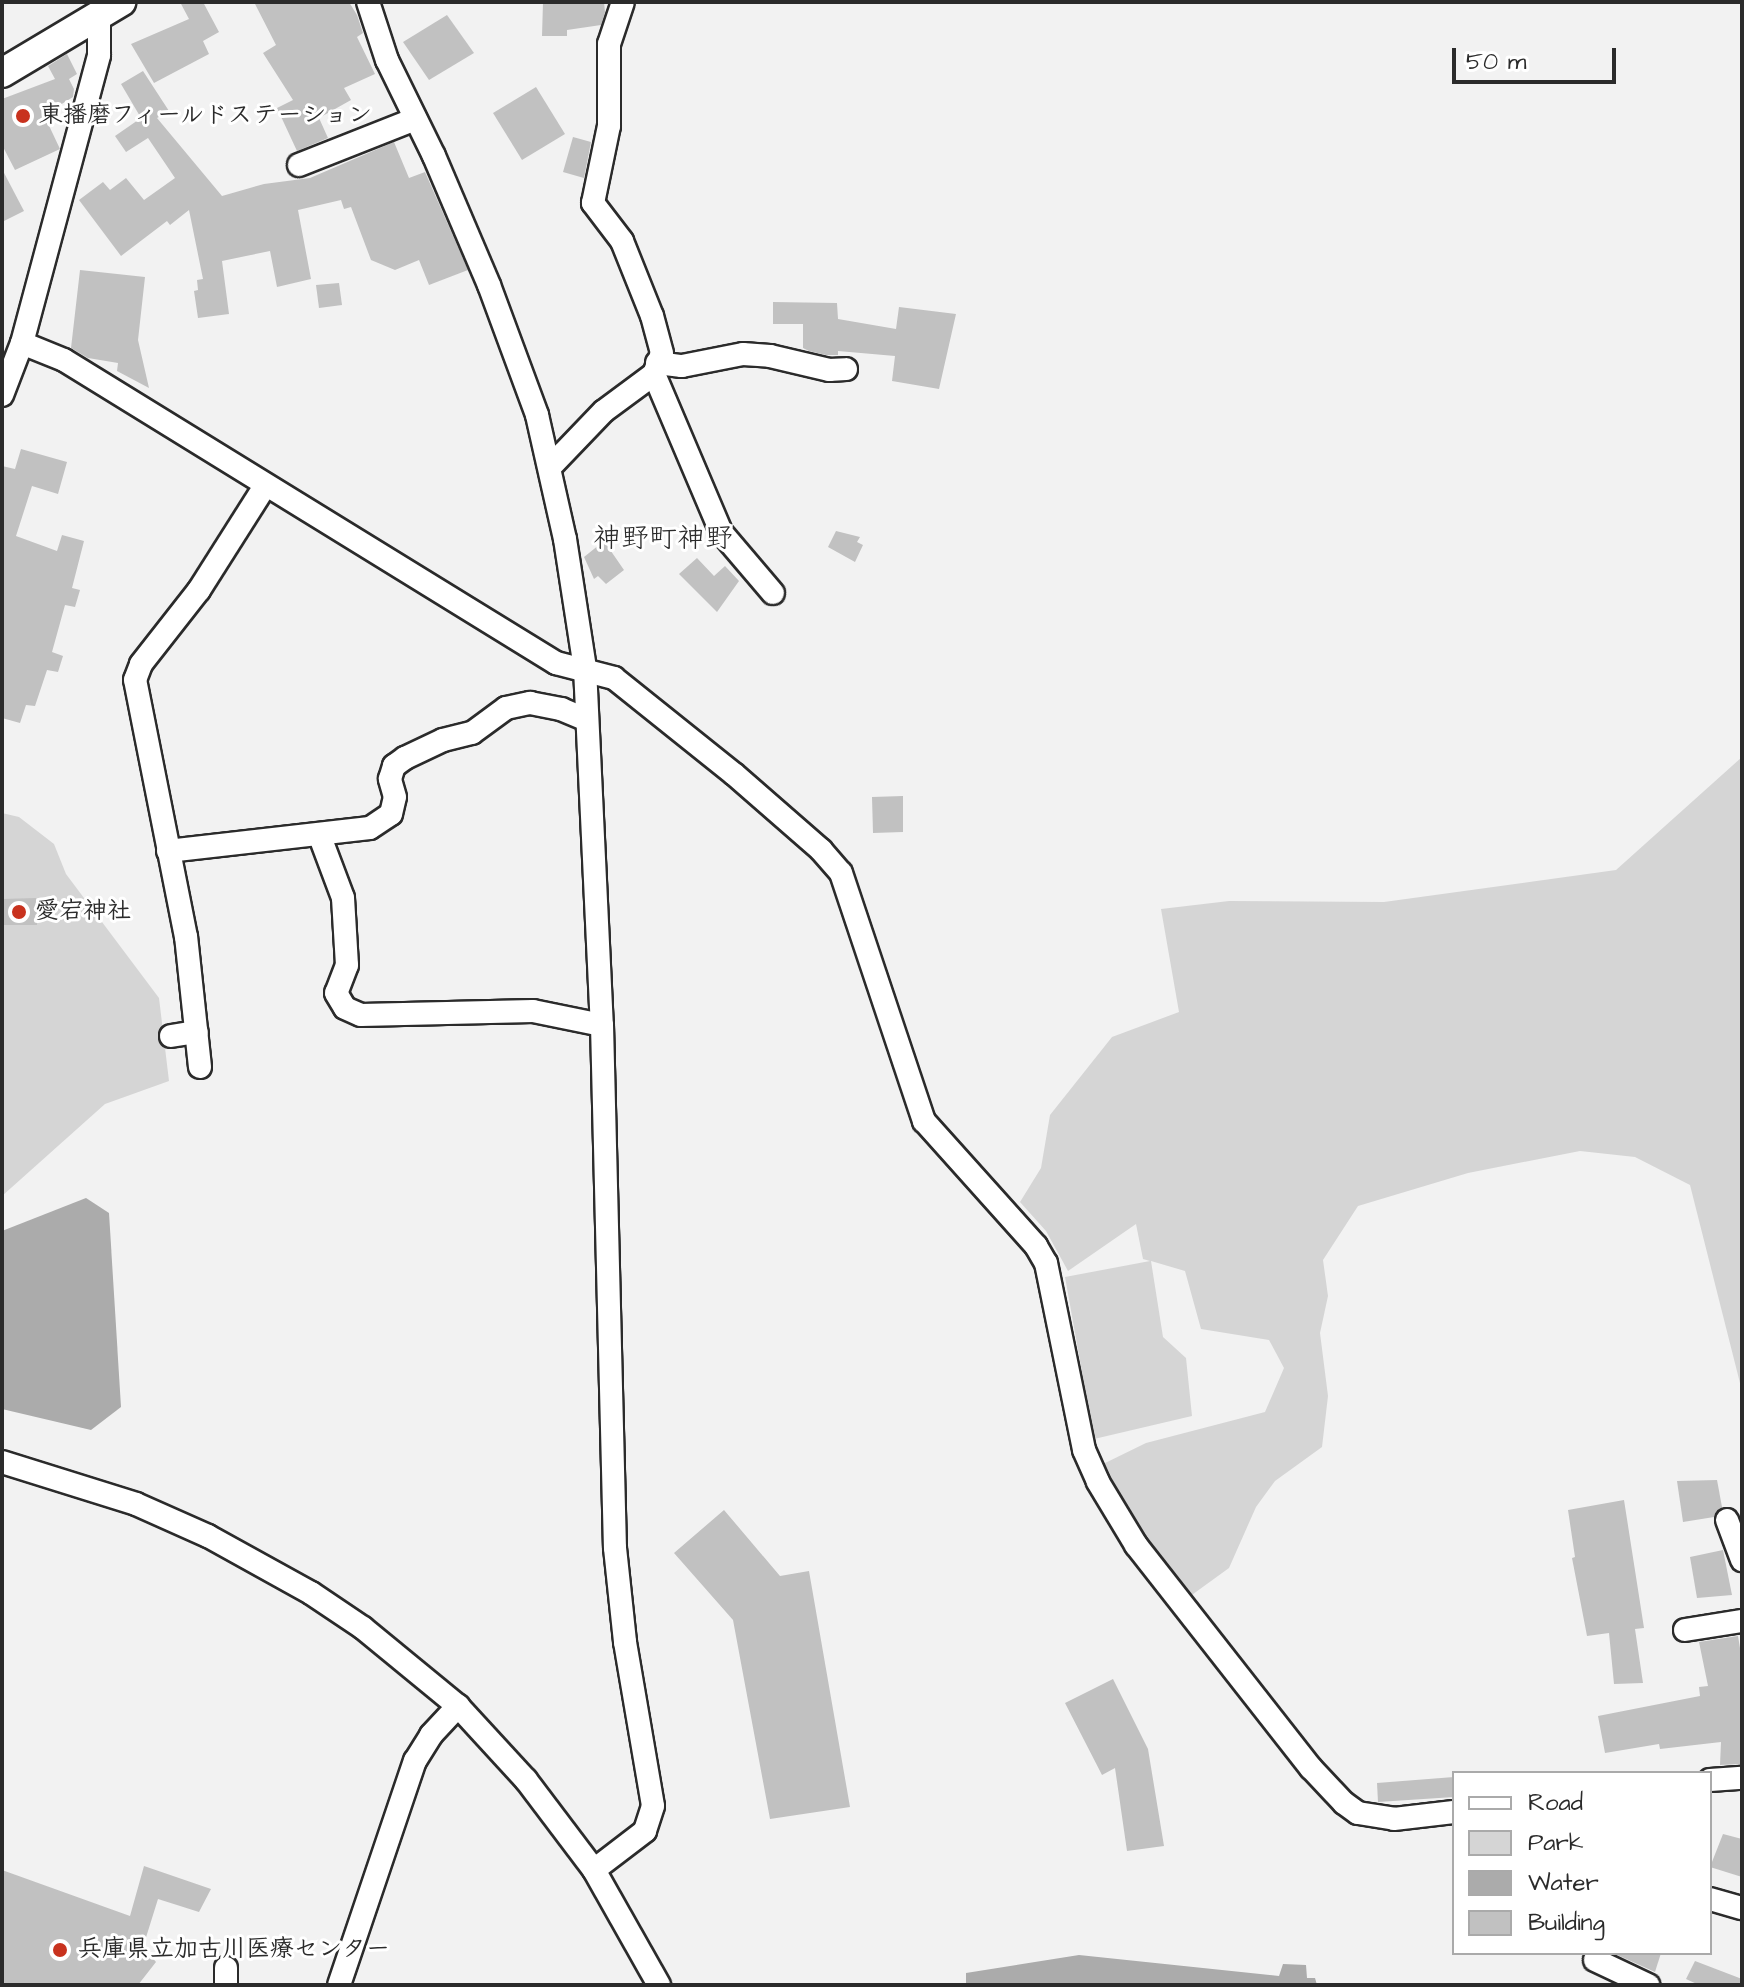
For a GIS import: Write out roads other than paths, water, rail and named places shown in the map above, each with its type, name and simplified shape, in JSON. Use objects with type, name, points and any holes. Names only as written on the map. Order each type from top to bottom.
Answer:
[{"type":"main road","points":[[2,73],[99,10]]},
{"type":"street","points":[[368,2],[387,60],[489,285],[537,415],[551,466],[585,668],[602,1025],[615,1548],[625,1642],[653,1806],[645,1831],[594,1870]]},
{"type":"street","points":[[551,466],[604,411],[656,369],[662,353],[622,241],[593,203],[609,126],[609,44],[623,2]]},
{"type":"street","points":[[2,395],[22,343],[99,55],[99,10]]},
{"type":"street","points":[[299,165],[415,119]]},
{"type":"street","points":[[22,343],[64,360],[556,663],[585,668],[614,678],[734,774],[821,850],[841,873],[924,1121],[1025,1233],[1046,1263],[1084,1450],[1098,1482],[1136,1545],[1311,1768],[1344,1803],[1358,1813],[1394,1819],[1452,1812]]},
{"type":"street","points":[[656,369],[743,354],[770,356],[829,370],[846,369]]},
{"type":"street","points":[[656,369],[721,532],[773,593]]},
{"type":"street","points":[[200,1067],[186,937],[135,680],[141,664],[199,590],[265,486]]},
{"type":"street","points":[[168,851],[370,828],[382,823],[391,814],[395,797],[390,779],[394,766],[443,740],[472,733],[506,708],[530,703],[561,709],[587,720]]},
{"type":"street","points":[[319,834],[343,898],[347,965],[336,993],[345,1008],[361,1015],[533,1011],[602,1025]]},
{"type":"street","points":[[171,1036],[197,1032]]},
{"type":"street","points":[[2,1462],[136,1504],[260,1562],[363,1628],[458,1706],[526,1780],[594,1870],[659,1985]]},
{"type":"street","points":[[1727,1520],[1742,1560]]},
{"type":"street","points":[[1685,1630],[1742,1621]]},
{"type":"street","points":[[339,1985],[415,1761],[431,1735],[458,1706]]},
{"type":"street","points":[[1712,1780],[1742,1778]]},
{"type":"street","points":[[1712,1900],[1742,1908]]},
{"type":"street","points":[[1595,1960],[1648,1985]]},
{"type":"water","points":[[86,1198],[109,1213],[121,1407],[91,1430],[2,1409],[2,1231]]},
{"type":"water","points":[[1079,1955],[1279,1976],[1283,1964],[1306,1965],[1307,1978],[1315,1978],[1317,1985],[966,1985],[966,1973]]},
{"type":"place","name":"東播磨フィールドステーション","points":[[23,116]]},
{"type":"place","name":"愛宕神社","points":[[19,912]]},
{"type":"place","name":"兵庫県立加古川医療センター","points":[[60,1950]]},
{"type":"district","name":"神野町神野","points":[[663,539]]}]
